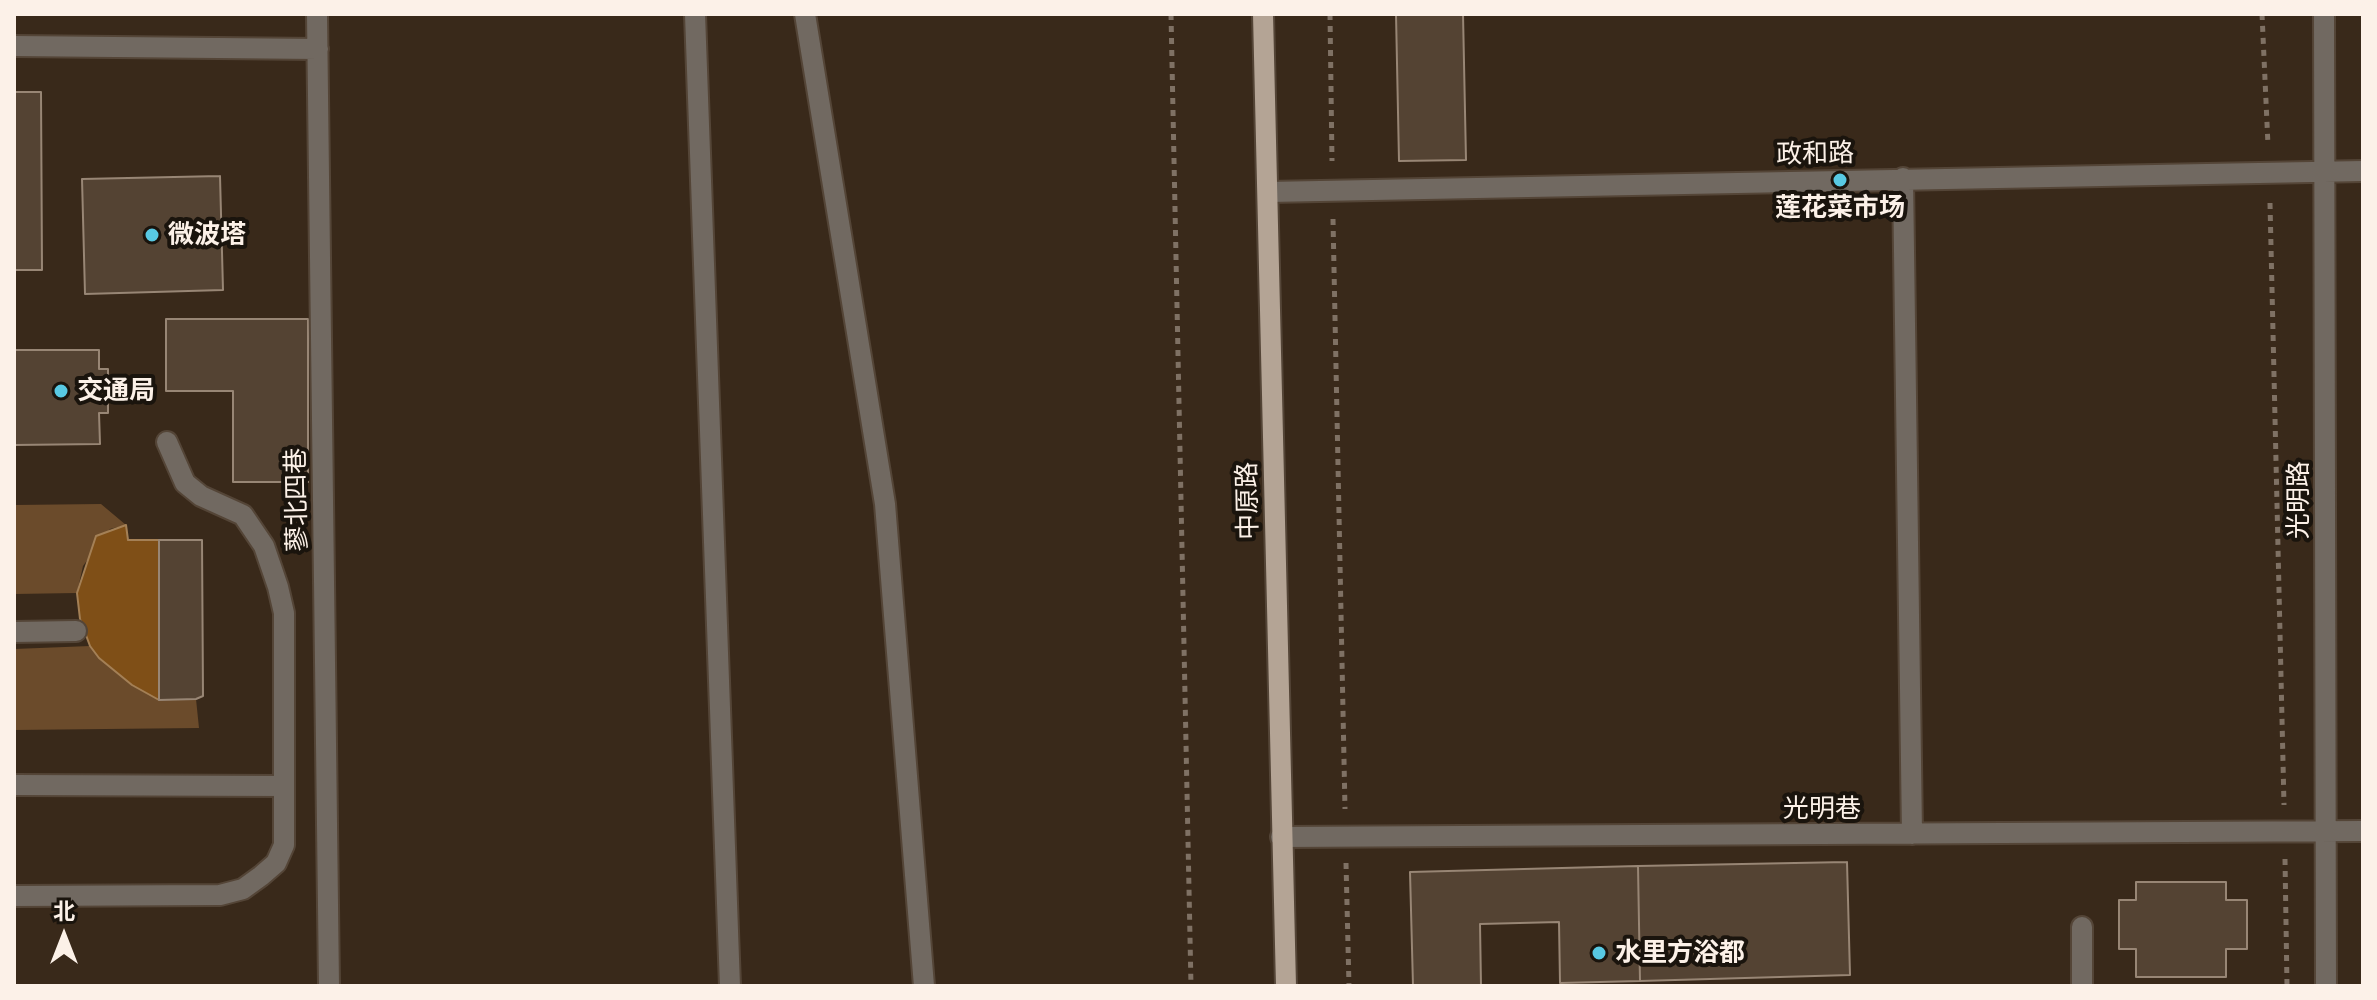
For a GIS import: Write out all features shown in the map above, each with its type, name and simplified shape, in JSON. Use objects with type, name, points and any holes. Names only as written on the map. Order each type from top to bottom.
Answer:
[{"type":"main road","name":"中原路","points":[[1263,14],[1286,986]]},
{"type":"street","name":"蓼北四巷","points":[[317,14],[329,986]]},
{"type":"street","points":[[695,14],[730,986]]},
{"type":"street","points":[[805,14],[885,504],[924,986]]},
{"type":"street","name":"光明路","points":[[2324,14],[2326,986]]},
{"type":"street","points":[[14,46],[318,49]]},
{"type":"street","name":"政和路","points":[[1268,192],[2363,171]]},
{"type":"street","points":[[1903,178],[1912,834]]},
{"type":"street","points":[[14,896],[192,897],[243,889],[276,863],[284,845],[284,613],[264,546],[243,515],[201,496],[185,483],[167,442]]},
{"type":"street","points":[[14,632],[76,631]]},
{"type":"street","points":[[14,785],[284,786]]},
{"type":"street","name":"光明巷","points":[[1281,837],[2363,831]]},
{"type":"street","points":[[2082,927],[2082,986]]},
{"type":"path","points":[[1171,14],[1191,986]]},
{"type":"path","points":[[1330,14],[1349,986]]},
{"type":"path","points":[[2262,14],[2269,172],[2287,986]]},
{"type":"shaded area","points":[[101,504],[126,525],[110,529],[83,566],[77,593],[14,594],[14,505]]},
{"type":"shaded area","points":[[126,525],[128,540],[159,540],[159,700],[132,685],[99,658],[90,646],[80,619],[77,593],[96,536]]},
{"type":"shaded area","points":[[90,646],[132,685],[159,700],[196,699],[199,728],[14,730],[14,649]]},
{"type":"building","points":[[1396,14],[1463,14],[1466,160],[1399,161]]},
{"type":"building","points":[[14,92],[41,92],[42,270],[14,270]]},
{"type":"building","name":"微波塔","points":[[220,176],[223,290],[85,294],[82,179]]},
{"type":"building","points":[[166,319],[308,319],[308,482],[233,482],[233,391],[166,391]]},
{"type":"building","name":"交通局","points":[[14,350],[99,350],[99,369],[108,369],[108,413],[99,413],[100,444],[14,445]]},
{"type":"building","points":[[159,540],[202,540],[203,696],[196,699],[159,700]]},
{"type":"building","points":[[1847,862],[1850,975],[1640,981],[1638,866]]},
{"type":"building","name":"水里方浴都","points":[[1638,866],[1640,981],[1560,983],[1559,922],[1480,924],[1481,986],[1413,986],[1410,872]]},
{"type":"building","points":[[2136,882],[2226,882],[2226,900],[2247,900],[2247,949],[2226,949],[2226,977],[2136,977],[2136,949],[2119,949],[2119,900],[2136,900]]},
{"type":"place","name":"莲花菜市场","points":[[1840,180]]},
{"type":"place","name":"微波塔","points":[[152,235]]},
{"type":"place","name":"交通局","points":[[61,391]]},
{"type":"place","name":"水里方浴都","points":[[1599,953]]}]
